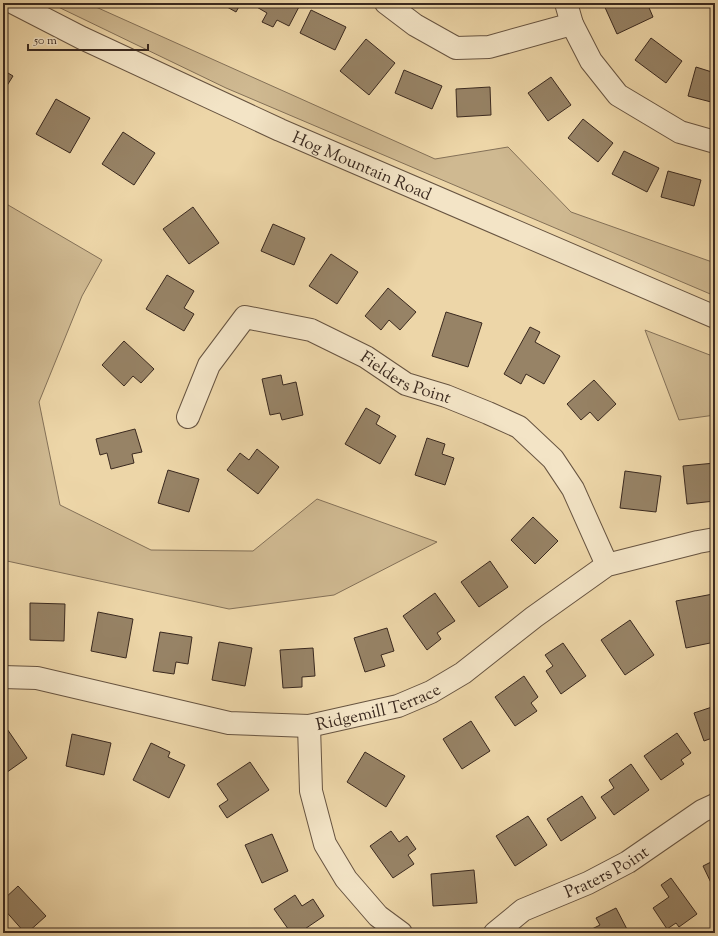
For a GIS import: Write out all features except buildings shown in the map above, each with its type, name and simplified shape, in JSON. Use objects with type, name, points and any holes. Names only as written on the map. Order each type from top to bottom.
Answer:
[{"type":"street","name":"Hog Mountain Road","points":[[14,3],[82,38],[280,130],[693,309],[715,317]]},
{"type":"street","points":[[386,3],[415,25],[456,48],[489,47],[572,24]]},
{"type":"street","points":[[566,3],[572,24],[591,61],[618,95],[680,132],[715,142]]},
{"type":"street","name":"Fielders Point","points":[[188,417],[209,365],[245,317],[311,330],[366,357],[406,384],[446,396],[520,427],[553,458],[573,489],[608,565]]},
{"type":"street","name":"Ridgemill Terrace","points":[[3,677],[37,678],[229,723],[309,726],[398,706],[431,692],[463,673],[534,617],[608,565],[715,539]]},
{"type":"street","points":[[309,726],[311,791],[325,844],[346,879],[378,916],[401,933]]},
{"type":"street","name":"Praters Point","points":[[495,933],[523,910],[588,883],[628,862],[702,811],[715,805]]},
{"type":"shaded area","points":[[50,3],[87,3],[435,159],[508,147],[571,212],[715,263],[715,296],[226,88]]},
{"type":"shaded area","points":[[3,202],[102,260],[82,296],[39,402],[60,505],[151,550],[253,551],[317,499],[437,542],[334,595],[229,609],[7,561],[3,562]]},
{"type":"shaded area","points":[[645,330],[715,357],[715,415],[679,420]]}]
